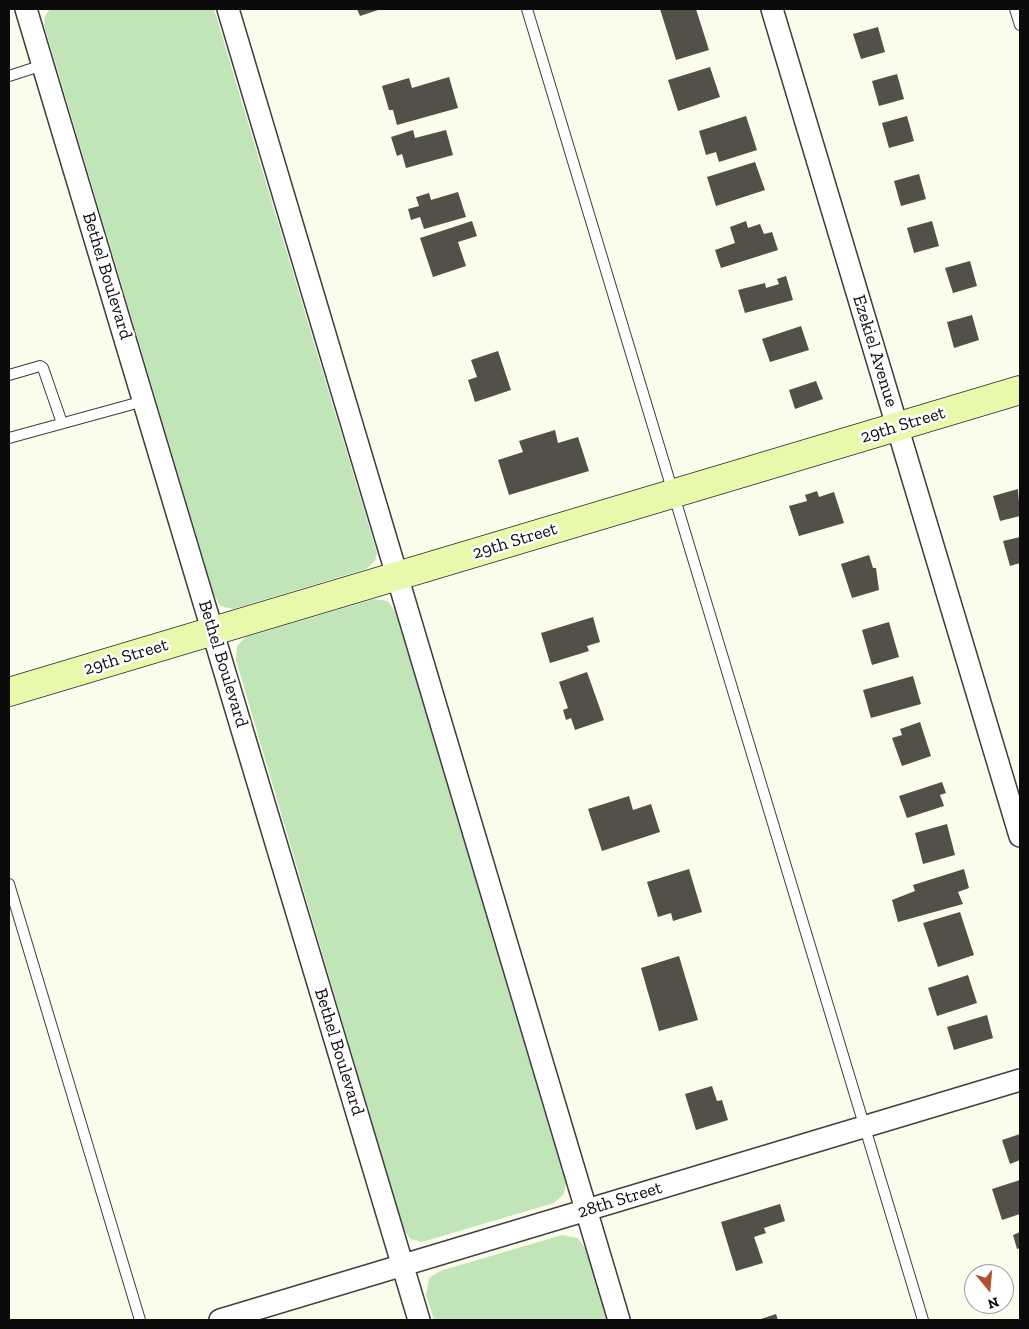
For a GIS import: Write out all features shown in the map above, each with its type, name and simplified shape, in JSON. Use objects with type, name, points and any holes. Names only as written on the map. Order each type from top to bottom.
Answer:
[{"type":"street","name":"Bethel Boulevard","points":[[26,9],[419,1320]]},
{"type":"street","points":[[228,9],[619,1320]]},
{"type":"street","name":"Ezekiel Avenue","points":[[772,9],[1020,836]]},
{"type":"street","name":"29th Street","points":[[9,692],[1020,390]]},
{"type":"street","name":"28th Street","points":[[220,1320],[1020,1080]]},
{"type":"lane","points":[[527,9],[923,1320]]},
{"type":"lane","points":[[1015,9],[1020,25]]},
{"type":"lane","points":[[9,76],[43,65]]},
{"type":"lane","points":[[9,375],[40,366],[43,368],[62,423]]},
{"type":"lane","points":[[9,438],[144,401]]},
{"type":"lane","points":[[9,884],[140,1320]]},
{"type":"green space","points":[[50,9],[214,9],[377,553],[375,561],[366,569],[233,609],[220,606],[214,594],[44,25],[45,16]]},
{"type":"green space","points":[[374,599],[388,601],[396,613],[566,1184],[564,1194],[554,1203],[422,1242],[410,1239],[403,1228],[236,660],[237,646],[246,637]]},
{"type":"green space","points":[[562,1235],[578,1238],[587,1251],[607,1320],[434,1320],[426,1295],[429,1278],[440,1271]]},
{"type":"building","points":[[357,9],[381,9],[360,16]]},
{"type":"building","points":[[660,9],[696,9],[709,50],[676,60]]},
{"type":"building","points":[[878,27],[885,52],[861,59],[853,34]]},
{"type":"building","points":[[710,67],[720,97],[678,111],[668,80]]},
{"type":"building","points":[[897,74],[904,99],[879,106],[872,81]]},
{"type":"building","points":[[449,77],[458,108],[397,125],[393,110],[389,110],[382,86],[409,78],[412,88]]},
{"type":"building","points":[[746,116],[757,150],[719,162],[716,152],[706,155],[699,131]]},
{"type":"building","points":[[907,116],[914,141],[889,148],[882,123]]},
{"type":"building","points":[[413,130],[415,138],[446,130],[453,155],[406,168],[402,154],[397,156],[391,137]]},
{"type":"building","points":[[755,162],[765,190],[716,206],[707,177]]},
{"type":"building","points":[[919,174],[926,199],[901,206],[894,181]]},
{"type":"building","points":[[458,192],[466,217],[424,229],[420,217],[411,220],[408,209],[419,206],[416,197],[429,193],[431,200]]},
{"type":"building","points":[[472,221],[477,236],[458,242],[466,266],[433,277],[420,238]]},
{"type":"building","points":[[746,221],[748,228],[760,224],[764,234],[772,232],[778,250],[721,268],[715,250],[735,243],[730,227]]},
{"type":"building","points":[[932,221],[939,246],[914,253],[907,228]]},
{"type":"building","points":[[970,261],[977,286],[953,293],[945,268]]},
{"type":"building","points":[[786,276],[793,300],[745,313],[738,290],[765,283],[766,288],[779,284],[777,279]]},
{"type":"building","points":[[972,315],[979,340],[954,348],[947,322]]},
{"type":"building","points":[[801,326],[809,350],[770,362],[762,339]]},
{"type":"building","points":[[498,351],[511,390],[475,402],[468,380],[477,377],[471,360]]},
{"type":"building","points":[[816,381],[823,399],[795,409],[789,390]]},
{"type":"building","points":[[555,430],[558,443],[578,437],[589,471],[509,495],[498,460],[523,452],[519,441]]},
{"type":"building","points":[[1018,489],[1020,516],[1000,521],[993,496]]},
{"type":"building","points":[[817,491],[819,497],[834,492],[844,523],[799,536],[789,506],[807,501],[805,495]]},
{"type":"building","points":[[1020,537],[1020,563],[1010,566],[1003,541]]},
{"type":"building","points":[[869,555],[873,568],[876,568],[879,590],[852,598],[841,564]]},
{"type":"building","points":[[593,617],[600,642],[587,646],[589,651],[550,663],[541,633]]},
{"type":"building","points":[[889,622],[899,657],[872,665],[862,630]]},
{"type":"building","points":[[587,672],[604,720],[575,730],[571,718],[566,720],[563,710],[568,708],[559,682]]},
{"type":"building","points":[[913,676],[921,704],[871,718],[863,690]]},
{"type":"building","points":[[920,722],[931,756],[902,766],[892,738],[902,735],[900,729]]},
{"type":"building","points":[[942,782],[946,793],[940,795],[944,806],[907,818],[899,796]]},
{"type":"building","points":[[629,796],[633,810],[651,804],[660,832],[602,851],[588,809]]},
{"type":"building","points":[[947,824],[955,855],[923,864],[915,833]]},
{"type":"building","points":[[689,869],[702,912],[673,921],[671,913],[658,917],[647,882]]},
{"type":"building","points":[[964,869],[969,888],[958,892],[963,904],[898,922],[892,900],[915,891],[913,885]]},
{"type":"building","points":[[960,912],[974,955],[938,967],[923,923]]},
{"type":"building","points":[[679,956],[698,1020],[659,1031],[641,968]]},
{"type":"building","points":[[968,975],[977,1003],[937,1016],[928,988]]},
{"type":"building","points":[[987,1015],[993,1038],[954,1050],[947,1027]]},
{"type":"building","points":[[712,1086],[717,1101],[722,1100],[728,1120],[696,1130],[685,1094]]},
{"type":"building","points":[[1020,1134],[1020,1160],[1010,1164],[1002,1140]]},
{"type":"building","points":[[1020,1180],[1020,1214],[1002,1220],[992,1189]]},
{"type":"building","points":[[780,1204],[785,1221],[764,1228],[766,1233],[754,1237],[763,1263],[736,1271],[721,1222]]},
{"type":"building","points":[[1020,1232],[1020,1248],[1017,1249],[1013,1235]]},
{"type":"building","points":[[776,1314],[778,1320],[758,1320]]}]
